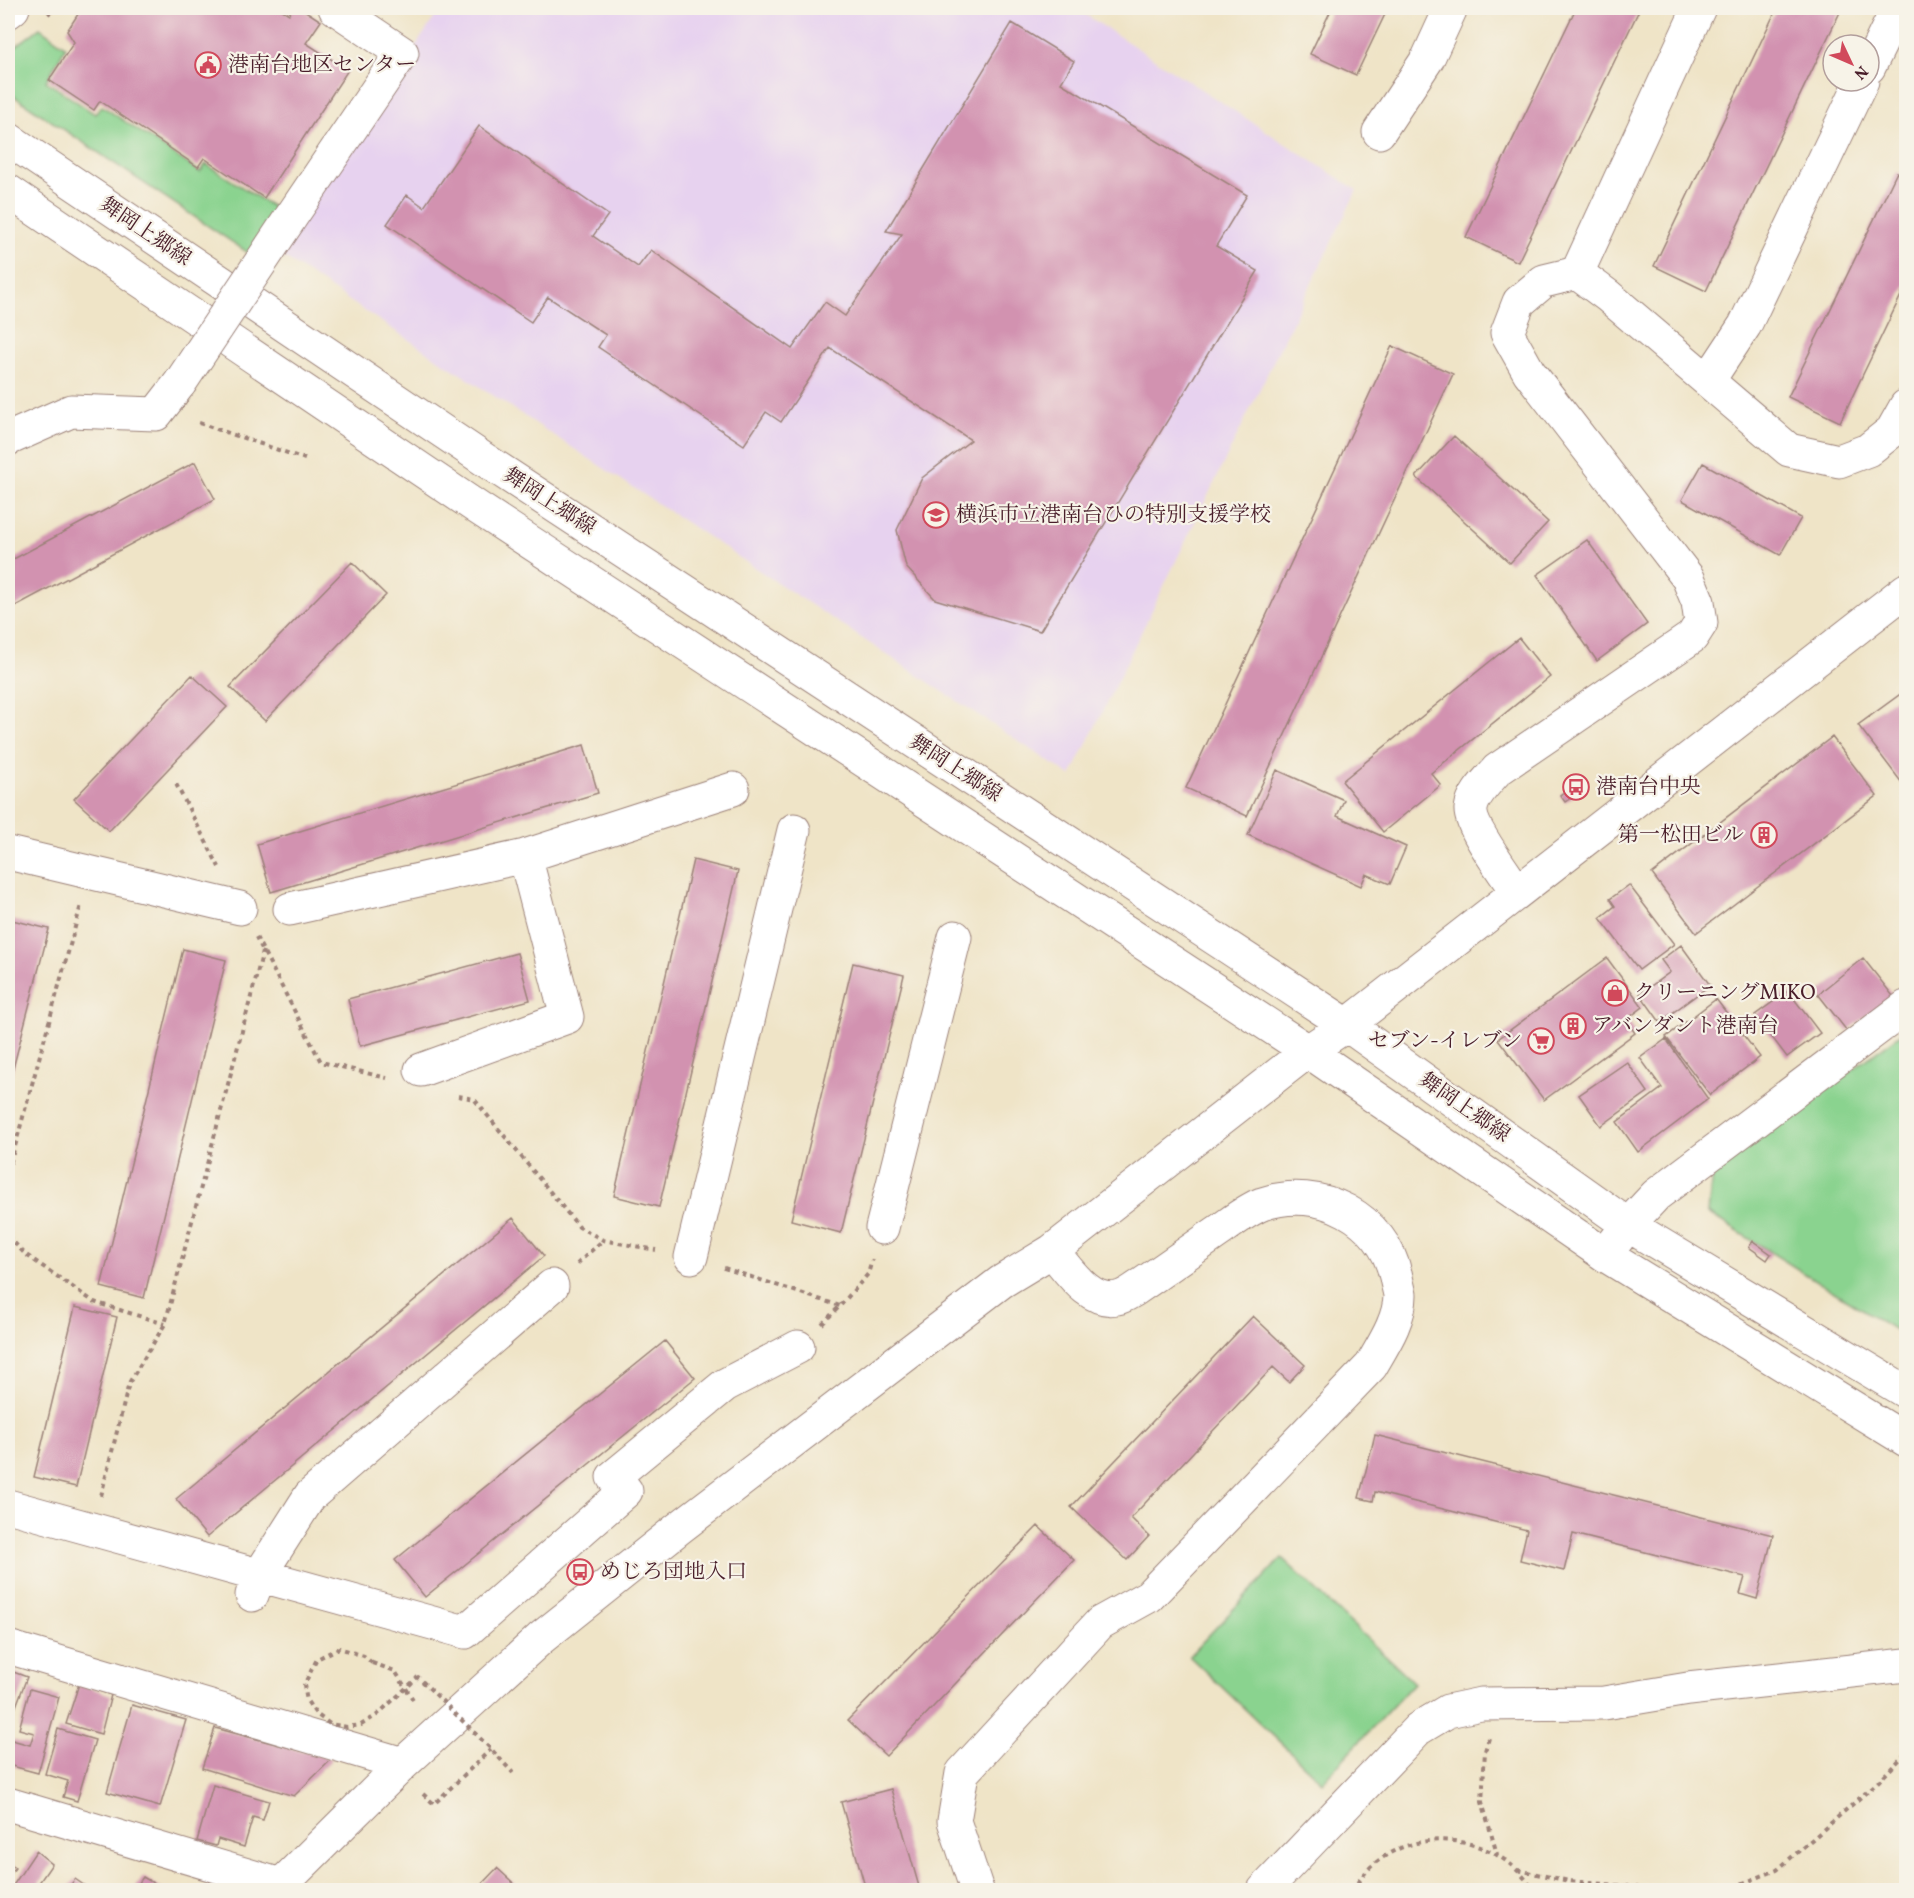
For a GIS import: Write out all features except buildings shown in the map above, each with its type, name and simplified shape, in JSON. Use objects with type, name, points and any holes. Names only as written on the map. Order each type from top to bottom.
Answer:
[{"type":"street","points":[[8,12],[13,8]]},
{"type":"street","points":[[8,439],[72,411],[156,414],[180,383],[402,52],[335,8]]},
{"type":"street","points":[[1379,132],[1428,58],[1451,8]]},
{"type":"street","points":[[1577,273],[1699,8]]},
{"type":"street","points":[[1881,43],[1896,12],[1902,8]]},
{"type":"street","points":[[1708,381],[1745,325],[1856,93]]},
{"type":"street","name":"舞岡上郷線","points":[[8,139],[488,462],[1347,1025],[1628,1225],[1906,1392]]},
{"type":"street","name":"舞岡上郷線","points":[[8,191],[478,508],[1308,1051],[1605,1255],[1906,1440]]},
{"type":"street","points":[[1577,273],[1608,296],[1789,450],[1839,461],[1868,450],[1892,430],[1906,406]]},
{"type":"street","points":[[1517,892],[1479,833],[1471,811],[1475,797],[1497,770],[1692,637],[1701,623],[1698,602],[1688,578],[1529,372],[1507,333],[1519,302],[1544,281],[1577,273]]},
{"type":"street","points":[[8,1804],[279,1888],[403,1764],[541,1638],[651,1550],[1001,1282],[1052,1251],[1308,1051],[1347,1025],[1906,590]]},
{"type":"street","points":[[290,909],[525,856],[733,789]]},
{"type":"street","points":[[691,1257],[794,830]]},
{"type":"street","points":[[8,853],[240,908]]},
{"type":"street","points":[[409,1075],[567,1017],[525,856]]},
{"type":"street","points":[[882,1228],[955,937]]},
{"type":"street","points":[[1605,1255],[1628,1225],[1656,1196],[1906,1007]]},
{"type":"street","points":[[977,1890],[954,1821],[962,1773],[1100,1623],[1149,1596],[1371,1366],[1395,1322],[1400,1296],[1387,1249],[1371,1229],[1349,1211],[1323,1202],[1304,1199],[1288,1199],[1262,1204],[1119,1298],[1108,1299],[1086,1290],[1052,1251]]},
{"type":"street","points":[[256,1585],[310,1496],[552,1286]]},
{"type":"street","points":[[8,1506],[92,1530],[256,1585],[465,1632],[626,1491],[613,1477],[724,1385],[798,1347]]},
{"type":"street","points":[[8,1647],[403,1764]]},
{"type":"street","points":[[1264,1890],[1418,1729],[1448,1711],[1481,1704],[1604,1703],[1688,1689],[1906,1665]]},
{"type":"path","points":[[199,423],[305,459]]},
{"type":"path","points":[[176,784],[321,1062],[409,1075]]},
{"type":"path","points":[[8,1172],[89,873]]},
{"type":"path","points":[[92,1530],[129,1383],[165,1324],[263,950]]},
{"type":"path","points":[[452,1094],[474,1100],[579,1227],[603,1240],[691,1257],[840,1306]]},
{"type":"path","points":[[798,1347],[840,1306],[868,1274],[882,1228]]},
{"type":"path","points":[[8,1236],[33,1260],[94,1302],[165,1324]]},
{"type":"path","points":[[414,1701],[410,1694],[405,1686],[400,1678],[395,1671],[372,1664],[364,1656],[339,1648],[317,1659],[304,1685],[307,1701],[316,1714],[330,1724],[347,1727],[361,1725],[377,1715],[393,1701],[406,1688],[418,1677],[513,1773]]},
{"type":"path","points":[[1497,1704],[1485,1751],[1482,1802],[1497,1855]]},
{"type":"path","points":[[420,1791],[435,1804],[491,1749]]},
{"type":"path","points":[[1725,1890],[1777,1870],[1877,1783],[1906,1753]]},
{"type":"path","points":[[1352,1890],[1362,1876],[1380,1859],[1402,1847],[1426,1841],[1451,1840],[1475,1845],[1497,1855],[1517,1870],[1533,1890]]},
{"type":"path","points":[[1517,1870],[1569,1881],[1653,1890]]},
{"type":"path","points":[[1749,1890],[1752,1880]]},
{"type":"shaded area","name":"横浜市立港南台ひの特別支援学校","points":[[441,8],[1075,8],[1357,190],[1071,776],[277,253]]},
{"type":"green space","points":[[40,28],[66,47],[46,81],[95,114],[102,106],[200,172],[206,164],[279,211],[250,254],[8,92],[8,52]]},
{"type":"green space","points":[[1906,1030],[1906,1337],[1708,1213],[1712,1174]]},
{"type":"green space","points":[[1282,1558],[1414,1683],[1322,1782],[1189,1656]]},
{"type":"place","name":"港南台地区センター","points":[[208,65]]},
{"type":"place","name":"横浜市立港南台ひの特別支援学校","points":[[936,515]]},
{"type":"place","name":"港南台中央","points":[[1576,787]]},
{"type":"place","name":"第一松田ビル","points":[[1764,835]]},
{"type":"place","name":"クリーニングMIKO","points":[[1615,993]]},
{"type":"place","name":"アバンダント港南台","points":[[1573,1026]]},
{"type":"place","name":"セブン-イレブン","points":[[1541,1041]]},
{"type":"place","name":"めじろ団地入口","points":[[580,1572]]}]
